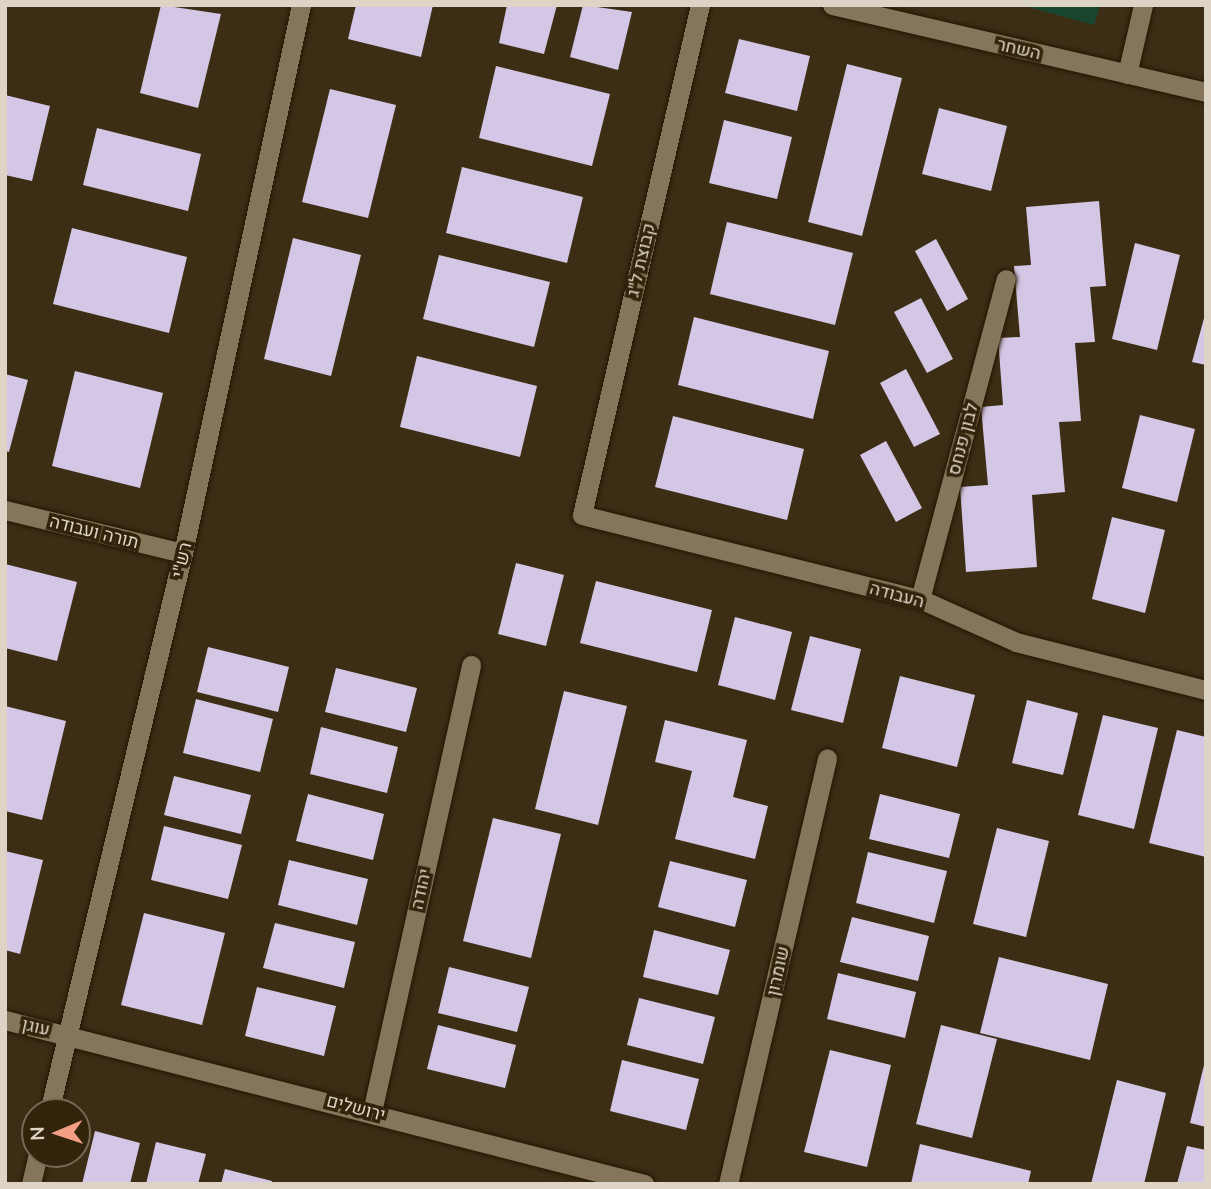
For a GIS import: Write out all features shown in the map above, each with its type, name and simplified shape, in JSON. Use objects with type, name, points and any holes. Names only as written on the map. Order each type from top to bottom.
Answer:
[{"type":"street","name":"רש\"י","points":[[52,1098],[183,553],[301,5]]},
{"type":"street","name":"קבוצת ל\"ג","points":[[582,515],[700,5]]},
{"type":"street","name":"השחר","points":[[832,5],[1206,92]]},
{"type":"street","points":[[1127,74],[1143,5]]},
{"type":"street","name":"לבון פנחס","points":[[920,599],[1006,279]]},
{"type":"street","name":"תורה ועבודה","points":[[5,510],[183,553]]},
{"type":"street","name":"העבודה","points":[[582,515],[920,599],[1016,642],[1206,690]]},
{"type":"street","name":"יהודה","points":[[372,1112],[471,665]]},
{"type":"street","name":"שומרון","points":[[728,1184],[827,758]]},
{"type":"street","name":"עוגן","points":[[5,1020],[67,1034]]},
{"type":"street","name":"ירושלים","points":[[67,1034],[644,1184]]},
{"type":"green space","points":[[1021,5],[1100,5],[1094,25]]},
{"type":"building","points":[[161,5],[221,14],[198,108],[140,93]]},
{"type":"building","points":[[356,5],[433,5],[421,57],[348,39]]},
{"type":"building","points":[[507,5],[557,5],[544,54],[499,43]]},
{"type":"building","points":[[583,5],[632,12],[618,70],[570,57]]},
{"type":"building","points":[[739,39],[810,56],[797,111],[725,93]]},
{"type":"building","points":[[847,64],[902,78],[862,236],[808,222]]},
{"type":"building","points":[[496,66],[610,94],[592,166],[479,138]]},
{"type":"building","points":[[330,89],[396,105],[368,218],[302,202]]},
{"type":"building","points":[[5,95],[50,106],[32,181],[5,175]]},
{"type":"building","points":[[939,108],[1007,126],[991,191],[922,174]]},
{"type":"building","points":[[724,120],[792,137],[777,199],[709,183]]},
{"type":"building","points":[[97,128],[201,154],[188,211],[83,185]]},
{"type":"building","points":[[462,167],[583,197],[567,263],[446,233]]},
{"type":"building","points":[[1099,201],[1106,286],[1090,287],[1095,342],[1075,343],[1081,421],[1059,422],[1065,492],[1032,495],[1037,567],[966,572],[960,487],[988,485],[981,407],[1003,405],[998,338],[1020,337],[1014,266],[1031,265],[1026,207]]},
{"type":"building","points":[[727,222],[853,253],[835,325],[710,294]]},
{"type":"building","points":[[72,228],[187,257],[169,333],[53,304]]},
{"type":"building","points":[[293,238],[361,255],[331,376],[264,359]]},
{"type":"building","points":[[936,239],[968,299],[947,311],[915,251]]},
{"type":"building","points":[[1135,243],[1180,255],[1157,350],[1112,339]]},
{"type":"building","points":[[439,255],[550,282],[534,347],[423,319]]},
{"type":"building","points":[[921,298],[953,359],[927,373],[894,312]]},
{"type":"building","points":[[1206,311],[1206,365],[1192,362]]},
{"type":"building","points":[[694,317],[829,351],[813,419],[678,385]]},
{"type":"building","points":[[417,356],[537,386],[520,457],[400,427]]},
{"type":"building","points":[[906,369],[940,434],[914,447],[880,383]]},
{"type":"building","points":[[75,371],[163,393],[140,488],[52,466]]},
{"type":"building","points":[[5,374],[28,380],[9,452],[5,451]]},
{"type":"building","points":[[1140,415],[1195,429],[1177,502],[1122,488]]},
{"type":"building","points":[[673,416],[804,449],[787,520],[655,487]]},
{"type":"building","points":[[886,441],[922,508],[896,522],[860,455]]},
{"type":"building","points":[[1112,517],[1165,530],[1145,613],[1092,599]]},
{"type":"building","points":[[516,563],[564,575],[546,646],[498,634]]},
{"type":"building","points":[[5,564],[77,582],[57,661],[5,648]]},
{"type":"building","points":[[596,581],[712,610],[697,672],[580,643]]},
{"type":"building","points":[[735,617],[792,632],[775,700],[718,685]]},
{"type":"building","points":[[810,636],[861,649],[843,723],[791,710]]},
{"type":"building","points":[[208,647],[289,667],[278,712],[197,692]]},
{"type":"building","points":[[336,668],[417,688],[406,732],[325,712]]},
{"type":"building","points":[[900,676],[975,695],[957,767],[882,748]]},
{"type":"building","points":[[564,691],[627,706],[598,825],[535,809]]},
{"type":"building","points":[[196,699],[273,719],[260,772],[183,753]]},
{"type":"building","points":[[1027,700],[1078,713],[1063,775],[1012,763]]},
{"type":"building","points":[[5,706],[66,721],[42,820],[5,811]]},
{"type":"building","points":[[1103,715],[1158,728],[1134,829],[1078,815]]},
{"type":"building","points":[[665,720],[747,740],[733,797],[768,806],[755,859],[675,839],[692,771],[655,762]]},
{"type":"building","points":[[321,727],[398,747],[387,793],[310,774]]},
{"type":"building","points":[[1177,730],[1206,737],[1206,857],[1149,843]]},
{"type":"building","points":[[174,776],[251,795],[241,834],[164,815]]},
{"type":"building","points":[[308,794],[384,814],[373,860],[296,841]]},
{"type":"building","points":[[880,794],[960,814],[949,858],[869,839]]},
{"type":"building","points":[[493,818],[561,834],[531,958],[463,941]]},
{"type":"building","points":[[164,826],[242,845],[228,899],[151,880]]},
{"type":"building","points":[[997,828],[1049,841],[1026,937],[973,924]]},
{"type":"building","points":[[5,851],[43,860],[20,954],[5,950]]},
{"type":"building","points":[[868,852],[947,871],[934,923],[856,903]]},
{"type":"building","points":[[289,860],[368,879],[357,925],[278,905]]},
{"type":"building","points":[[670,861],[747,880],[735,927],[658,907]]},
{"type":"building","points":[[144,913],[225,933],[202,1025],[121,1005]]},
{"type":"building","points":[[852,917],[929,936],[918,981],[840,962]]},
{"type":"building","points":[[275,923],[355,942],[344,988],[263,968]]},
{"type":"building","points":[[654,930],[730,950],[718,995],[643,977]]},
{"type":"building","points":[[999,957],[1108,984],[1090,1060],[980,1033]]},
{"type":"building","points":[[449,967],[529,987],[517,1032],[438,1013]]},
{"type":"building","points":[[838,973],[916,992],[905,1038],[827,1019]]},
{"type":"building","points":[[257,987],[336,1006],[324,1056],[245,1036]]},
{"type":"building","points":[[639,998],[715,1017],[703,1064],[627,1045]]},
{"type":"building","points":[[438,1025],[516,1045],[505,1088],[427,1069]]},
{"type":"building","points":[[941,1025],[997,1039],[972,1138],[916,1124]]},
{"type":"building","points":[[830,1050],[891,1065],[867,1167],[804,1152]]},
{"type":"building","points":[[622,1060],[699,1079],[686,1130],[610,1111]]},
{"type":"building","points":[[1206,1061],[1206,1127],[1190,1123]]},
{"type":"building","points":[[1117,1080],[1166,1093],[1144,1184],[1091,1184]]},
{"type":"building","points":[[95,1131],[140,1143],[130,1184],[82,1184],[86,1168],[91,1168],[91,1147]]},
{"type":"building","points":[[156,1142],[206,1154],[198,1184],[146,1184]]},
{"type":"building","points":[[920,1144],[1031,1171],[1028,1184],[911,1184]]},
{"type":"building","points":[[1187,1146],[1206,1150],[1206,1184],[1177,1184]]},
{"type":"building","points":[[225,1169],[272,1181],[271,1184],[221,1184]]}]
